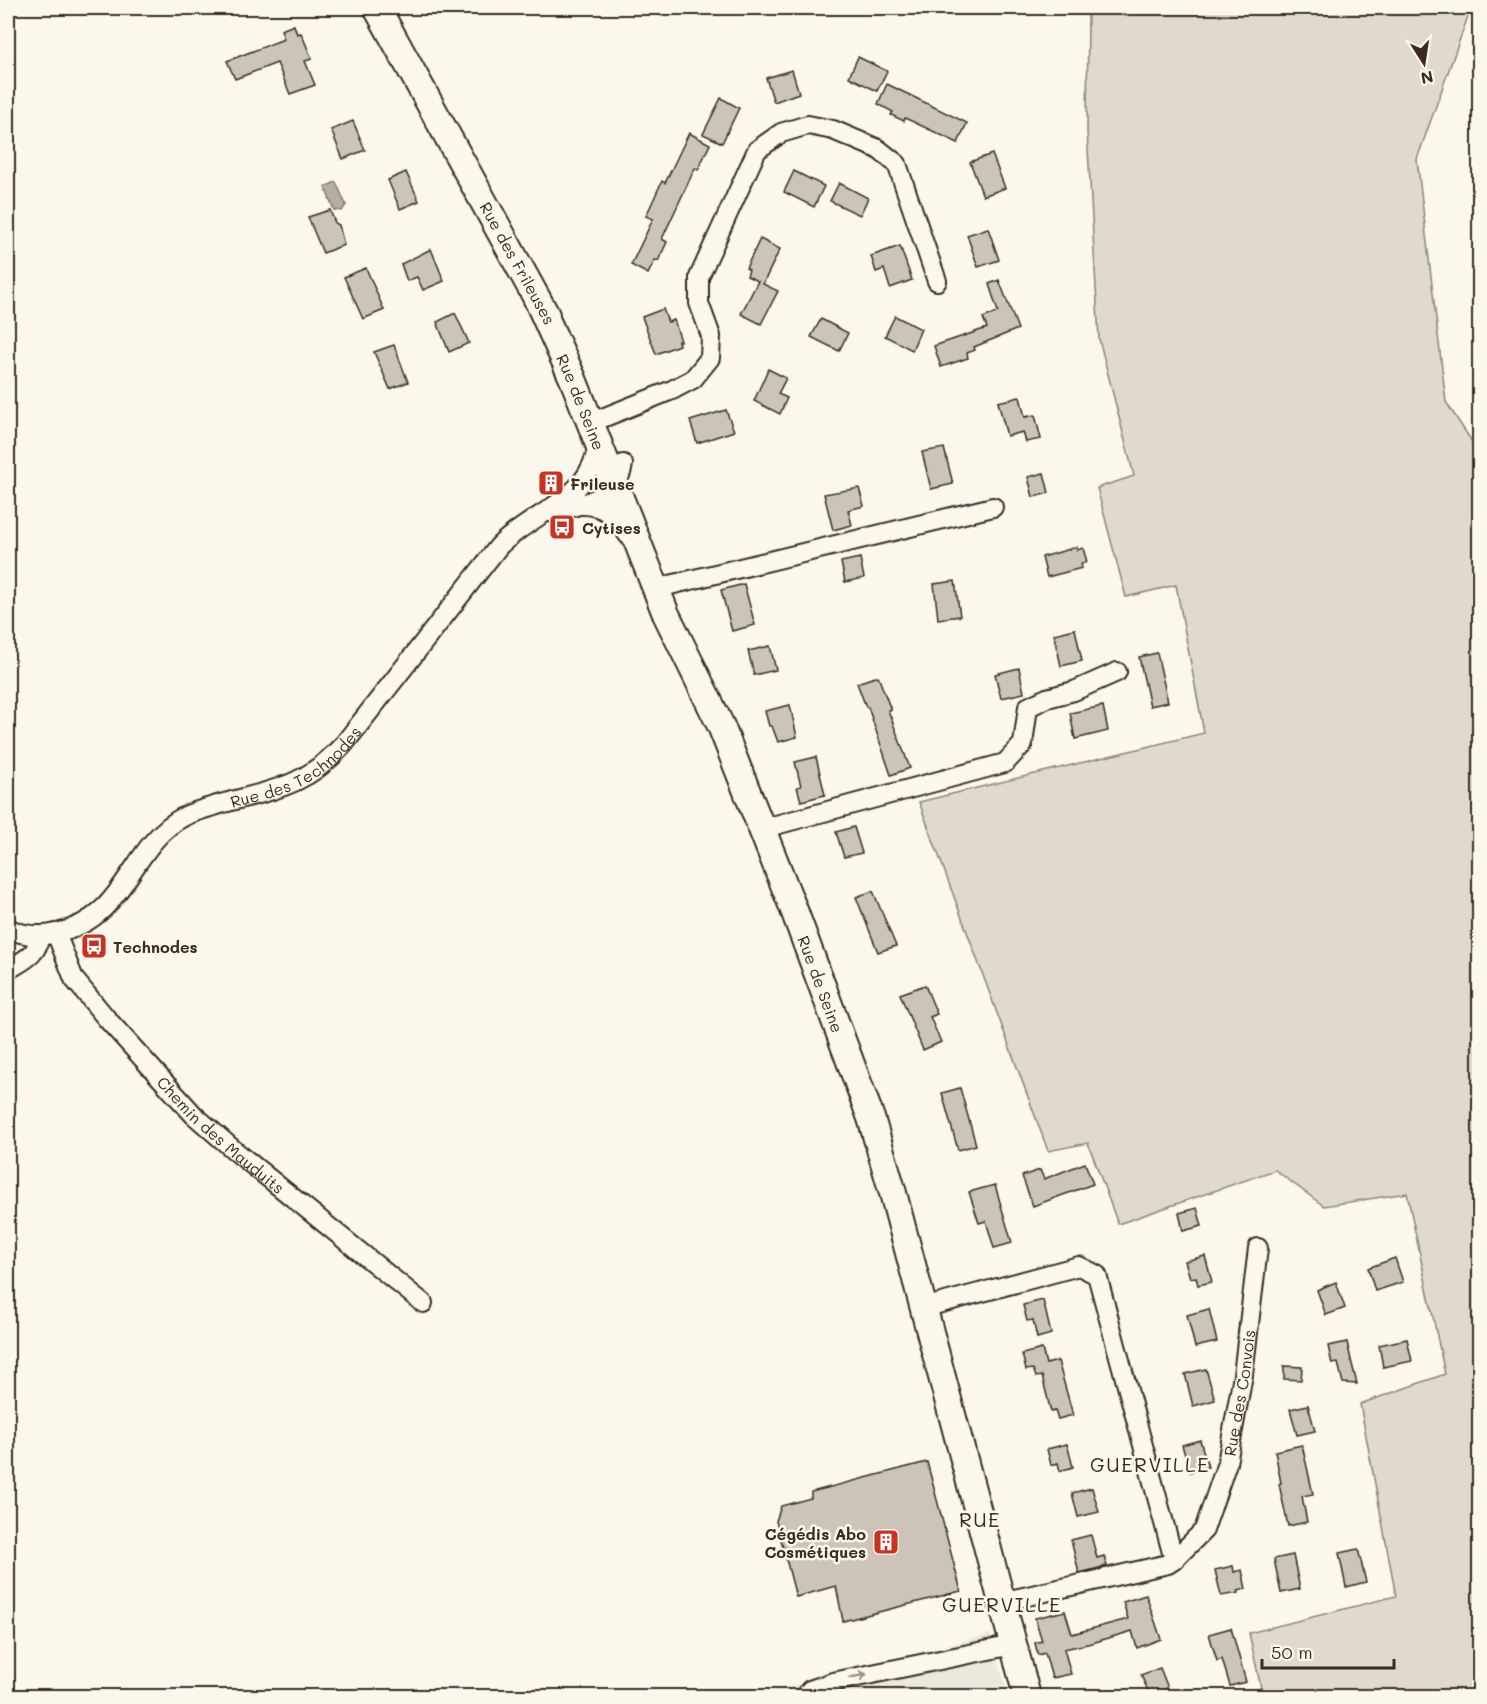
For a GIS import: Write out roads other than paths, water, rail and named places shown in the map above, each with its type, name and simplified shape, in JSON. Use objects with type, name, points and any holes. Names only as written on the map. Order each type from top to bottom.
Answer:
[{"type":"street","name":"Rue des Frileuses","points":[[377,8],[537,299],[584,376],[597,427],[670,585],[721,726]]},
{"type":"street","points":[[597,427],[693,379],[710,358],[711,336],[699,303],[699,277],[757,150],[781,133],[808,125],[833,130],[878,149],[897,164],[936,281]]},
{"type":"street","name":"Rue des Technodes","points":[[48,934],[78,927],[103,910],[151,846],[174,822],[205,808],[292,784],[317,770],[332,758],[488,559],[510,536],[577,487],[592,468],[597,427]]},
{"type":"street","points":[[577,487],[596,479],[620,480]]},
{"type":"street","name":"Rue des Technodes","points":[[537,518],[594,500],[620,480]]},
{"type":"street","name":"Rue de Seine","points":[[620,480],[643,560],[677,640],[721,726],[872,1118],[1027,1696]]},
{"type":"street","points":[[573,506],[593,506],[610,514],[619,521],[643,560]]},
{"type":"street","points":[[670,585],[993,507]]},
{"type":"street","points":[[761,828],[1005,763],[1023,744],[1028,707],[1047,698],[1074,691],[1116,672]]},
{"type":"street","points":[[8,928],[30,935],[48,934]]},
{"type":"street","points":[[8,970],[34,952],[48,934]]},
{"type":"street","name":"Chemin des Mauduits","points":[[48,934],[74,980],[106,1019],[194,1115],[423,1303]]},
{"type":"street","name":"Rue des Convois","points":[[1001,1602],[1149,1569],[1174,1560],[1204,1530],[1227,1463],[1243,1375],[1258,1248]]},
{"type":"street","points":[[923,1308],[1079,1266],[1097,1275],[1174,1560]]},
{"type":"street","points":[[805,1696],[810,1690],[833,1682],[1013,1645]]},
{"type":"place","name":"Frileuse","points":[[551,483]]},
{"type":"place","name":"Cytises","points":[[562,527]]},
{"type":"place","name":"Technodes","points":[[94,946]]},
{"type":"place","name":"Cégédis Abo Cosmétiques","points":[[886,1542]]},
{"type":"district","name":"GUERVILLE","points":[[1150,1464]]},
{"type":"district","name":"RUE","points":[[980,1519]]},
{"type":"district","name":"GUERVILLE","points":[[1002,1604]]}]
